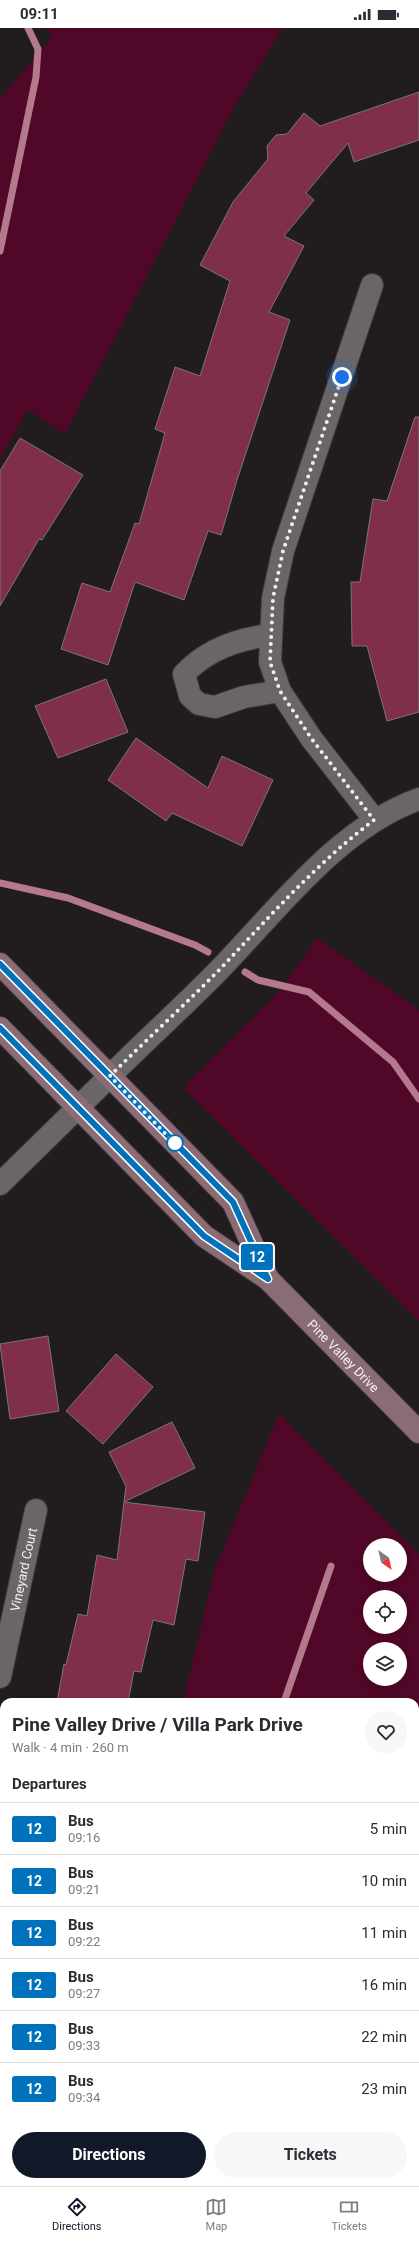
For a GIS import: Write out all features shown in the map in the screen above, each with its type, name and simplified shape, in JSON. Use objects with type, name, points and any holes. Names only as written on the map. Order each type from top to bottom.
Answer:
[{"type":"main road","name":"Pine Valley Drive","points":[[0,964],[233,1202],[268,1279]]},
{"type":"main road","name":"Pine Valley Drive","points":[[0,1028],[204,1236],[268,1279],[419,1432]]},
{"type":"street","points":[[372,285],[283,551],[273,598],[270,635],[270,662],[280,691],[311,738],[374,820]]},
{"type":"street","points":[[270,635],[231,643],[194,662],[184,674],[190,696],[199,704],[215,707],[244,697],[280,691]]},
{"type":"street","points":[[0,1184],[220,968],[299,885],[348,840],[374,820],[399,806],[419,799]]},
{"type":"street","name":"Vineyard Court","points":[[0,1677],[36,1510]]},
{"type":"shaded area","points":[[46,28],[283,28],[238,100],[65,434],[28,410],[0,459],[0,99],[52,37]]},
{"type":"shaded area","points":[[317,938],[419,1010],[419,1321],[184,1089],[189,1081],[280,991]]},
{"type":"shaded area","points":[[279,1414],[403,1538],[363,1538],[363,1582],[407,1582],[407,1542],[419,1554],[419,1698],[184,1698],[215,1569]]},
{"type":"building","points":[[419,92],[419,140],[354,162],[348,143],[306,193],[314,200],[284,236],[304,246],[269,312],[290,320],[237,480],[221,535],[208,531],[184,600],[135,582],[108,665],[61,649],[82,583],[110,592],[135,523],[139,524],[165,433],[155,429],[175,367],[200,376],[230,281],[200,265],[233,202],[268,159],[267,146],[276,135],[287,134],[304,113],[320,126]]},
{"type":"building","points":[[415,417],[419,417],[419,712],[387,721],[367,646],[352,646],[351,582],[360,582],[373,499],[387,501]]},
{"type":"building","points":[[20,438],[83,475],[42,540],[39,539],[0,606],[0,471]]},
{"type":"building","points":[[106,679],[128,732],[58,758],[35,706]]},
{"type":"building","points":[[136,738],[208,788],[222,756],[273,780],[242,846],[172,813],[166,821],[108,780]]},
{"type":"building","points":[[48,1336],[59,1411],[10,1419],[0,1344]]},
{"type":"building","points":[[116,1354],[153,1387],[103,1444],[66,1411]]},
{"type":"building","points":[[172,1422],[195,1468],[124,1502],[126,1486],[109,1452]]},
{"type":"building","points":[[124,1502],[205,1512],[198,1561],[186,1559],[174,1625],[153,1620],[141,1672],[134,1671],[129,1698],[58,1698],[64,1664],[66,1665],[78,1614],[87,1616],[97,1555],[117,1560]]},
{"type":"waterway","points":[[0,251],[36,77],[38,49],[28,28]]},
{"type":"waterway","points":[[0,883],[68,898],[195,945],[208,952]]},
{"type":"waterway","points":[[245,972],[258,980],[309,992],[393,1062],[419,1099]]},
{"type":"waterway","points":[[285,1698],[331,1566]]},
{"type":"bus line","name":"12","points":[[0,964],[233,1202],[268,1279],[204,1236],[0,1028]]},
{"type":"route","points":[[175,1143],[177,1146],[110,1076],[220,968],[299,885],[348,840],[374,820],[311,738],[280,691],[270,662],[270,635],[273,598],[283,551],[342,377]]}]
